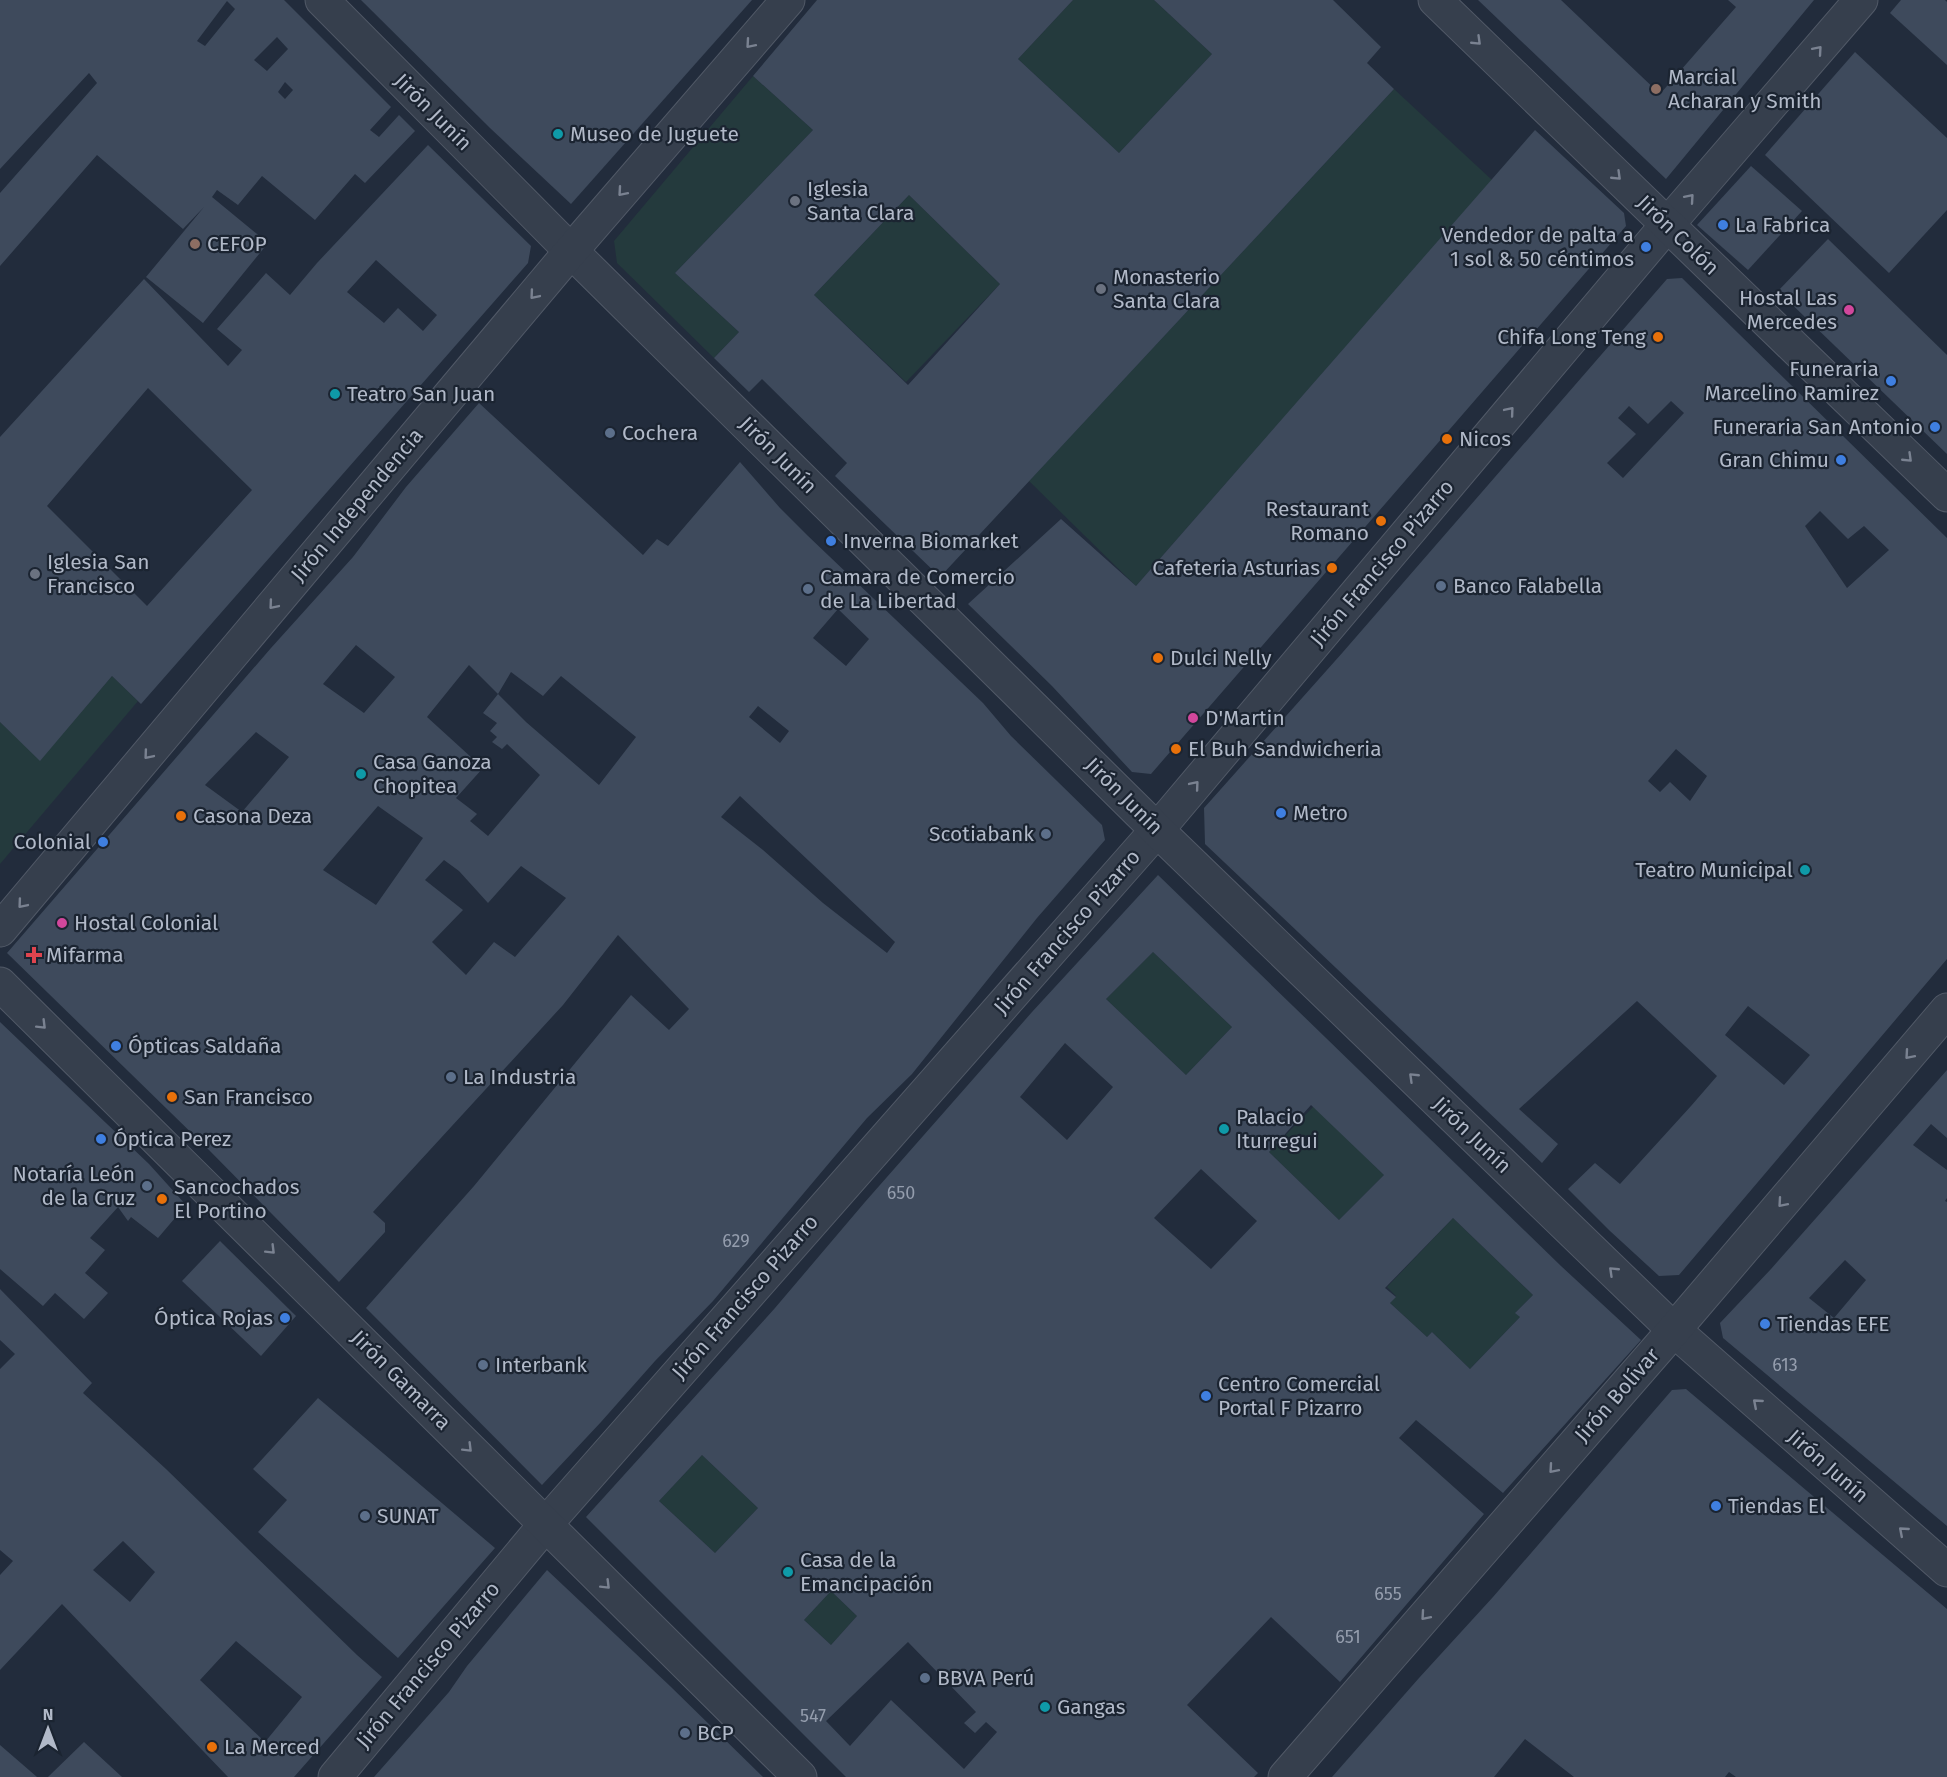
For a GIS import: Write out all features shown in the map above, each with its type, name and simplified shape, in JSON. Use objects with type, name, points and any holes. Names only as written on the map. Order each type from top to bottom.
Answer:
[{"type":"street","name":"Jirón Junín","points":[[322,0],[1157,830],[1674,1330],[1947,1570]]},
{"type":"street","name":"Jirón Independencia","points":[[0,930],[571,250],[788,0]]},
{"type":"street","name":"Jirón Colón","points":[[1435,0],[1947,495]]},
{"type":"street","name":"Jirón Francisco Pizarro","points":[[335,1777],[545,1525],[1157,830],[1667,225],[1862,0]]},
{"type":"street","name":"Jirón Gamarra","points":[[0,984],[800,1777]]},
{"type":"street","name":"Jirón Bolívar","points":[[1285,1777],[1674,1330],[1947,1010]]},
{"type":"green space","points":[[1073,0],[1154,0],[1212,54],[1119,153],[1018,59]]},
{"type":"green space","points":[[753,76],[813,130],[675,273],[739,332],[714,358],[617,263],[614,241]]},
{"type":"green space","points":[[1394,89],[1492,180],[1136,586],[1029,481]]},
{"type":"green space","points":[[909,195],[1000,284],[906,382],[814,295]]},
{"type":"green space","points":[[112,676],[138,701],[0,864],[0,722],[40,760]]},
{"type":"green space","points":[[1153,952],[1232,1027],[1186,1075],[1106,999]]},
{"type":"green space","points":[[1314,1106],[1384,1175],[1339,1220],[1269,1152]]},
{"type":"green space","points":[[1453,1218],[1533,1295],[1516,1312],[1520,1317],[1470,1369],[1432,1332],[1427,1337],[1390,1303],[1396,1296],[1387,1287]]},
{"type":"green space","points":[[702,1455],[758,1508],[715,1553],[659,1501]]},
{"type":"green space","points":[[831,1591],[857,1616],[831,1645],[804,1620]]},
{"type":"building","points":[[0,0],[284,0],[391,107],[370,130],[379,137],[399,115],[415,131],[365,183],[355,174],[315,220],[262,176],[238,205],[217,190],[212,197],[268,243],[203,323],[146,277],[204,207],[183,229],[97,155],[0,266],[0,193],[97,83],[89,73],[0,169]],"holes":[[[227,1],[235,9],[205,46],[197,41]],[[277,37],[288,49],[267,71],[254,60]],[[285,82],[293,90],[285,99],[278,92]]]},
{"type":"building","points":[[361,0],[752,0],[571,204],[490,128]]},
{"type":"building","name":"Monasterio Santa Clara","points":[[817,0],[1073,0],[1018,59],[1119,153],[1212,54],[1154,0],[1333,0],[1381,47],[1367,63],[1394,89],[940,577],[835,476],[847,463],[762,379],[749,392],[714,358],[739,332],[675,273],[813,130],[753,76]],"holes":[[[909,195],[1000,284],[908,385],[814,295]]]},
{"type":"building","name":"Marcial Acharan y Smith","points":[[1478,0],[1561,0],[1660,94],[1736,7],[1728,0],[1814,0],[1666,179]]},
{"type":"building","points":[[1901,0],[1945,0],[1947,2],[1947,65],[1890,13]]},
{"type":"building","points":[[1855,52],[1947,138],[1947,210],[1889,273],[1765,155]]},
{"type":"building","points":[[1535,130],[1624,213],[1626,226],[1151,774],[1132,772],[1052,686],[968,604],[1061,519],[1136,586]]},
{"type":"building","points":[[428,145],[531,246],[528,263],[141,704],[112,676],[40,761],[0,722],[0,437],[144,279],[228,366],[242,350],[217,329],[266,273],[290,295]],"holes":[[[376,260],[437,315],[423,331],[398,308],[384,323],[347,292]],[[148,388],[252,490],[147,606],[47,506]]]},
{"type":"building","points":[[1751,166],[1802,211],[1748,270],[1697,225]]},
{"type":"building","name":"Hostal Las Mercedes","points":[[1828,239],[1947,355],[1947,454],[1778,291]]},
{"type":"building","points":[[1682,278],[1947,538],[1947,959],[1679,1275],[1659,1276],[1568,1189],[1595,1163],[1620,1184],[1717,1076],[1637,1001],[1519,1109],[1558,1144],[1542,1163],[1205,844],[1204,808],[1343,652],[1667,279]],"holes":[[[1671,401],[1684,413],[1623,478],[1607,463],[1636,434],[1618,418],[1629,406],[1648,424]],[[1820,511],[1848,539],[1864,526],[1889,550],[1847,588],[1805,526]],[[1676,749],[1707,776],[1690,801],[1670,782],[1660,792],[1648,781]],[[1748,1006],[1810,1055],[1784,1085],[1725,1035]]]},
{"type":"building","points":[[479,403],[643,555],[657,539],[668,546],[740,462],[780,508],[983,703],[1011,736],[1102,825],[1105,840],[1037,918],[912,1074],[867,1118],[713,1301],[542,1485],[366,1308],[474,1186],[631,995],[669,1030],[689,1009],[618,935],[563,1005],[373,1212],[385,1223],[385,1232],[339,1282],[209,1150],[7,953],[271,648],[353,557],[406,487]],"holes":[[[838,609],[869,639],[846,666],[813,638]],[[356,645],[395,677],[364,713],[323,684]],[[469,665],[498,694],[483,713],[497,723],[490,731],[497,737],[492,742],[502,749],[507,744],[540,775],[488,836],[470,821],[477,814],[456,798],[483,768],[427,717]],[[511,672],[543,696],[561,676],[636,737],[599,785],[526,722],[498,694]],[[758,706],[789,731],[780,743],[749,717]],[[256,732],[289,757],[242,812],[205,785]],[[740,796],[895,942],[887,953],[823,903],[763,850],[721,817]],[[378,806],[423,838],[376,905],[323,870]],[[444,860],[459,871],[488,903],[521,866],[566,898],[515,957],[494,942],[466,975],[432,942],[463,910],[425,880]]]},
{"type":"building","points":[[1158,875],[1561,1266],[1641,1340],[1503,1493],[1416,1420],[1399,1438],[1484,1514],[1340,1682],[1271,1617],[1187,1705],[1258,1773],[1254,1777],[846,1777],[586,1517],[775,1308],[1032,1012]],"holes":[[[1153,952],[1232,1027],[1186,1075],[1106,999]],[[1065,1043],[1113,1087],[1067,1140],[1020,1097]],[[1311,1105],[1384,1175],[1339,1220],[1269,1152]],[[1201,1169],[1257,1221],[1211,1269],[1154,1218]],[[1453,1218],[1533,1295],[1515,1313],[1520,1317],[1470,1369],[1432,1332],[1427,1337],[1390,1303],[1396,1297],[1385,1288]],[[702,1455],[758,1508],[715,1553],[659,1501]],[[831,1591],[857,1616],[831,1645],[804,1620]],[[908,1642],[976,1712],[964,1723],[975,1733],[986,1722],[997,1732],[964,1769],[891,1700],[850,1746],[826,1721]]]},
{"type":"building","points":[[0,1022],[149,1164],[186,1205],[158,1238],[131,1217],[128,1221],[118,1207],[90,1238],[105,1250],[85,1273],[108,1293],[84,1319],[55,1293],[43,1306],[0,1269]]},
{"type":"building","points":[[1947,1070],[1947,1138],[1931,1124],[1913,1145],[1947,1170],[1947,1198],[1945,1201],[1947,1202],[1947,1526],[1723,1338],[1720,1323],[1771,1269]],"holes":[[[1845,1260],[1866,1280],[1834,1318],[1809,1298]]]},
{"type":"building","points":[[220,1241],[296,1316],[261,1356],[182,1281]]},
{"type":"building","points":[[0,1289],[92,1383],[83,1393],[166,1469],[382,1677],[294,1777],[228,1777],[62,1604],[0,1670],[0,1575],[13,1561],[0,1550],[0,1369],[15,1354],[0,1340]],"holes":[[[123,1541],[155,1572],[130,1602],[93,1570]],[[236,1641],[302,1697],[265,1742],[200,1680]]]},
{"type":"building","points":[[1686,1389],[1947,1609],[1947,1777],[1736,1777],[1729,1772],[1725,1777],[1574,1777],[1525,1739],[1494,1777],[1332,1777],[1493,1597],[1672,1390]]},
{"type":"building","name":"SUNAT","points":[[318,1398],[495,1548],[398,1658],[258,1532],[287,1500],[253,1469]]},
{"type":"building","points":[[547,1570],[763,1777],[374,1777],[449,1692],[467,1666]]},
{"type":"building","points":[[84,1742],[122,1777],[48,1777]]},
{"type":"building","points":[[0,1745],[37,1777],[0,1777]]},
{"type":"place","name":"Marcial Acharan y Smith","points":[[1656,89]]},
{"type":"place","name":"Museo de Juguete","points":[[558,134]]},
{"type":"place","name":"Iglesia Santa Clara","points":[[795,201]]},
{"type":"place","name":"La Fabrica","points":[[1723,225]]},
{"type":"place","name":"CEFOP","points":[[195,244]]},
{"type":"place","name":"Vendedor de palta a 1 sol & 50 céntimos","points":[[1646,247]]},
{"type":"place","name":"Monasterio Santa Clara","points":[[1101,289]]},
{"type":"place","name":"Hostal Las Mercedes","points":[[1849,310]]},
{"type":"place","name":"Chifa Long Teng","points":[[1658,337]]},
{"type":"place","name":"Funeraria Marcelino Ramirez","points":[[1891,381]]},
{"type":"place","name":"Teatro San Juan","points":[[335,394]]},
{"type":"place","name":"Funeraria San Antonio","points":[[1935,427]]},
{"type":"place","name":"Cochera","points":[[610,433]]},
{"type":"place","name":"Nicos","points":[[1447,439]]},
{"type":"place","name":"Gran Chimu","points":[[1841,460]]},
{"type":"place","name":"Restaurant Romano","points":[[1381,521]]},
{"type":"place","name":"Inverna Biomarket","points":[[831,541]]},
{"type":"place","name":"Cafeteria Asturias","points":[[1332,568]]},
{"type":"place","name":"Iglesia San Francisco","points":[[35,574]]},
{"type":"place","name":"Banco Falabella","points":[[1441,586]]},
{"type":"place","name":"Camara de Comercio de La Libertad","points":[[808,589]]},
{"type":"place","name":"Dulci Nelly","points":[[1158,658]]},
{"type":"place","name":"D'Martin","points":[[1193,718]]},
{"type":"place","name":"El Buh Sandwicheria","points":[[1176,749]]},
{"type":"place","name":"Casa Ganoza Chopitea","points":[[361,774]]},
{"type":"place","name":"Metro","points":[[1281,813]]},
{"type":"place","name":"Casona Deza","points":[[181,816]]},
{"type":"place","name":"Scotiabank","points":[[1046,834]]},
{"type":"place","name":"Colonial","points":[[103,842]]},
{"type":"place","name":"Teatro Municipal","points":[[1805,870]]},
{"type":"place","name":"Hostal Colonial","points":[[62,923]]},
{"type":"place","name":"Mifarma","points":[[34,955]]},
{"type":"place","name":"Ópticas Saldaña","points":[[116,1046]]},
{"type":"place","name":"La Industria","points":[[451,1077]]},
{"type":"place","name":"San Francisco","points":[[172,1097]]},
{"type":"place","name":"Palacio Iturregui","points":[[1224,1129]]},
{"type":"place","name":"Óptica Perez","points":[[101,1139]]},
{"type":"place","name":"Notaría León de la Cruz","points":[[147,1186]]},
{"type":"place","name":"Sancochados El Portino","points":[[162,1199]]},
{"type":"place","name":"Óptica Rojas","points":[[285,1318]]},
{"type":"place","name":"Tiendas EFE","points":[[1765,1324]]},
{"type":"place","name":"Interbank","points":[[483,1365]]},
{"type":"place","name":"Centro Comercial Portal F Pizarro","points":[[1206,1396]]},
{"type":"place","name":"Tiendas El","points":[[1716,1506]]},
{"type":"place","name":"SUNAT","points":[[365,1516]]},
{"type":"place","name":"Casa de la Emancipación","points":[[788,1572]]},
{"type":"place","name":"BBVA Perú","points":[[925,1678]]},
{"type":"place","name":"Gangas","points":[[1045,1707]]},
{"type":"place","name":"BCP","points":[[685,1733]]},
{"type":"place","name":"La Merced","points":[[212,1747]]}]
